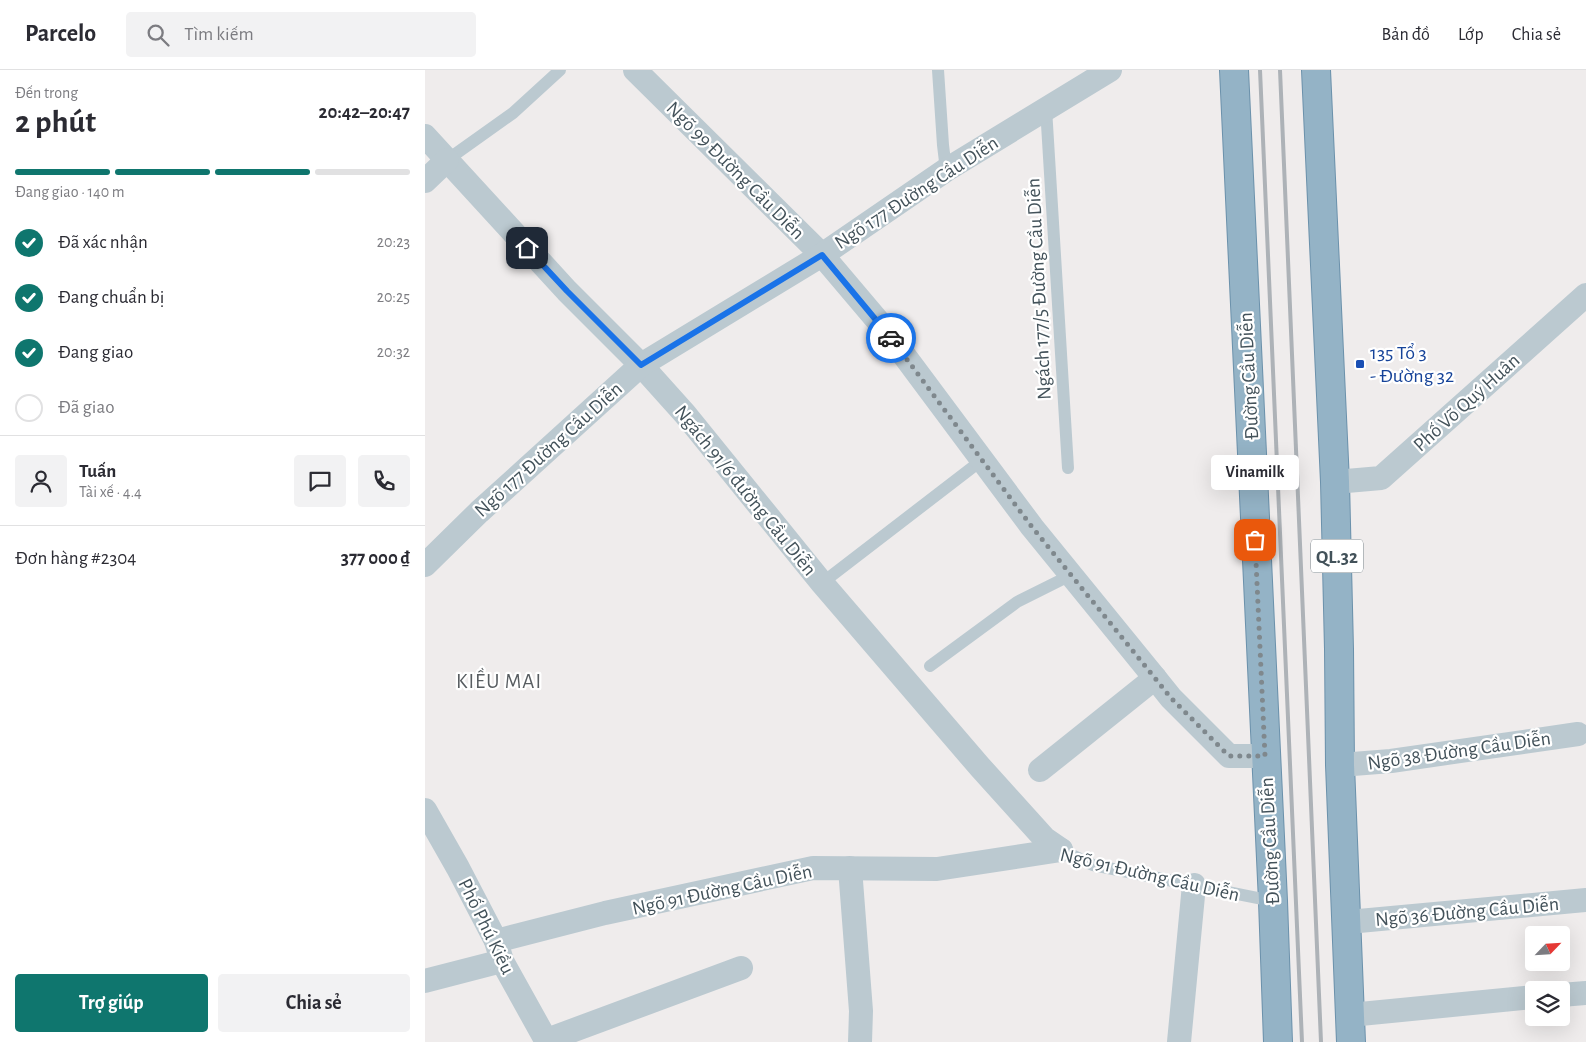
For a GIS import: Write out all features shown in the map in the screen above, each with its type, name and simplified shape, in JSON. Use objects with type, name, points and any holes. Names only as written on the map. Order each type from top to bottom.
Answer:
[{"type":"highway","name":"Đường Cầu Diễn","points":[[1234,70],[1273,901],[1277,1042]]},
{"type":"highway","name":"QL.32","points":[[1316,70],[1335,482],[1340,765],[1348,922],[1351,1042]]},
{"type":"street","name":"Ngõ 99 Đường Cầu Diễn","points":[[635,70],[822,255],[883,327],[981,460],[1171,698],[1229,756],[1265,756]]},
{"type":"street","name":"Ngõ 177 Đường Cầu Diễn","points":[[425,565],[479,512],[641,365],[822,255],[946,170],[1110,70]]},
{"type":"street","name":"Ngách 91/6 đường Cầu Diễn","points":[[425,136],[567,291],[641,365],[685,414],[822,583],[980,767],[1045,838],[1061,850]]},
{"type":"street","points":[[425,181],[447,160]]},
{"type":"street","name":"Phố Võ Quý Huân","points":[[1335,482],[1381,478],[1586,295]]},
{"type":"street","points":[[1040,770],[1155,678]]},
{"type":"street","name":"Ngõ 38 Đường Cầu Diễn","points":[[1340,765],[1391,761],[1578,734]]},
{"type":"street","name":"Phố Phú Kiều","points":[[425,810],[458,868],[499,951],[547,1041]]},
{"type":"street","name":"Ngõ 91 Đường Cầu Diễn","points":[[425,982],[499,951],[605,914],[813,868],[937,869],[1061,850]]},
{"type":"street","points":[[849,868],[861,1011],[860,1042]]},
{"type":"street","points":[[1179,1042],[1194,885]]},
{"type":"street","name":"Ngõ 36 Đường Cầu Diễn","points":[[1348,922],[1586,900]]},
{"type":"street","points":[[547,1041],[741,968]]},
{"type":"street","points":[[1570,994],[1586,992]]},
{"type":"street","points":[[1351,1015],[1525,999]]},
{"type":"lane","points":[[447,160],[513,113],[560,70]]},
{"type":"lane","points":[[938,70],[946,170]]},
{"type":"lane","name":"Ngách 177/5 Đường Cầu Diễn","points":[[1046,108],[1067,468]]},
{"type":"lane","points":[[822,583],[981,460]]},
{"type":"lane","points":[[930,666],[1017,602],[1071,575]]},
{"type":"lane","name":"Ngõ 91 Đường Cầu Diễn","points":[[1061,850],[1093,865],[1273,901]]},
{"type":"railway","points":[[1260,70],[1302,1042]]},
{"type":"railway","points":[[1280,70],[1321,1042]]},
{"type":"way so far","points":[[891,338],[1032,527],[1171,698],[1229,756],[1265,756],[1255,540]]},
{"type":"place","name":"135 Tổ 3 - Đường 32","points":[[1360,364]]},
{"type":"place","name":"Vinamilk","points":[[1255,540]]},
{"type":"district","name":"KIỀU MAI","points":[[499,681]]},
{"type":"route","points":[[527,248],[641,365],[822,255],[891,338]]}]
